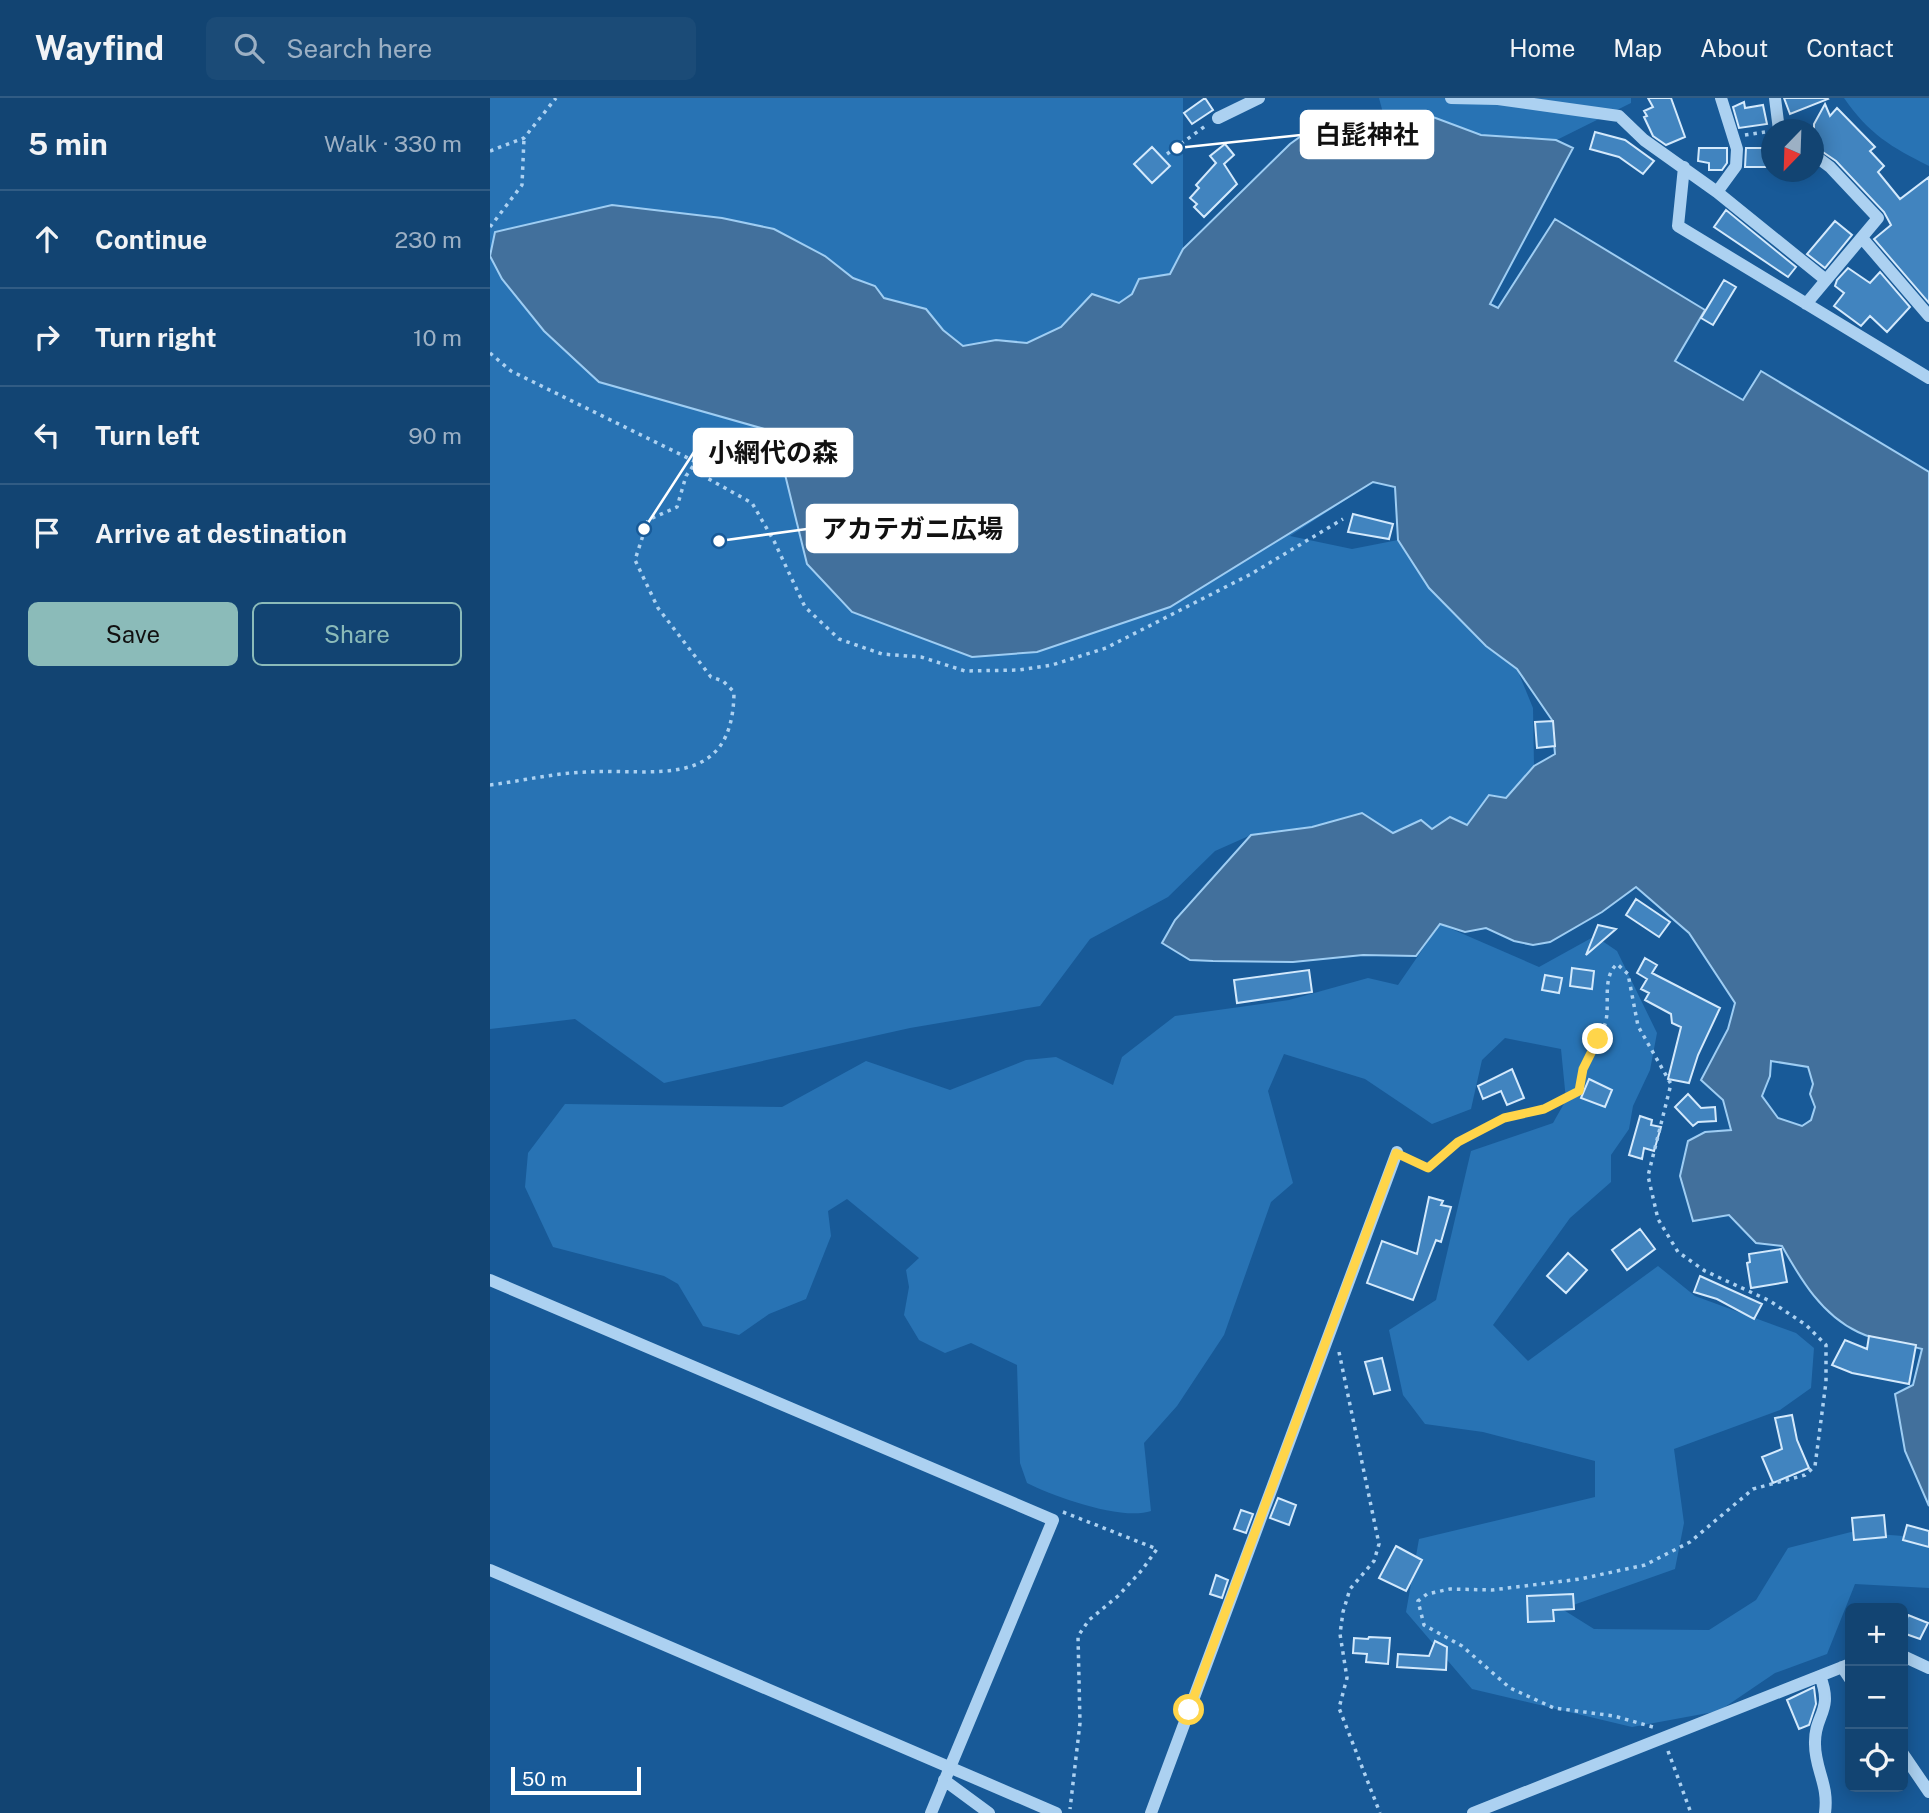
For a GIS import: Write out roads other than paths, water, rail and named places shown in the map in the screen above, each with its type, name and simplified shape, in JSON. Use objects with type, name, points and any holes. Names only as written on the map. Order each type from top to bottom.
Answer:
[{"type":"street","points":[[1218,118],[1259,98]]},
{"type":"street","points":[[1451,98],[1498,99],[1619,116],[1644,140],[1717,192],[1826,280]]},
{"type":"street","points":[[1717,192],[1736,166],[1737,149],[1731,121],[1721,98]]},
{"type":"street","points":[[1775,98],[1778,119]]},
{"type":"street","points":[[1805,304],[1878,218],[1824,162]]},
{"type":"street","points":[[1684,167],[1678,226],[1929,378]]},
{"type":"street","points":[[1862,238],[1929,316]]},
{"type":"street","points":[[1151,1813],[1396,1153]]},
{"type":"street","points":[[490,1280],[1053,1520],[931,1813]]},
{"type":"street","points":[[490,1570],[1056,1813]]},
{"type":"street","points":[[1908,1658],[1929,1668]]},
{"type":"street","points":[[1473,1813],[1845,1666]]},
{"type":"street","points":[[1820,1676],[1827,1701],[1815,1746],[1825,1782],[1825,1813]]},
{"type":"street","points":[[1908,1761],[1929,1792]]},
{"type":"street","points":[[944,1780],[989,1813]]},
{"type":"place","name":"白髭神社","points":[[1177,148]]},
{"type":"place","name":"小網代の森","points":[[644,529]]},
{"type":"place","name":"アカテガニ広場","points":[[719,541]]}]
